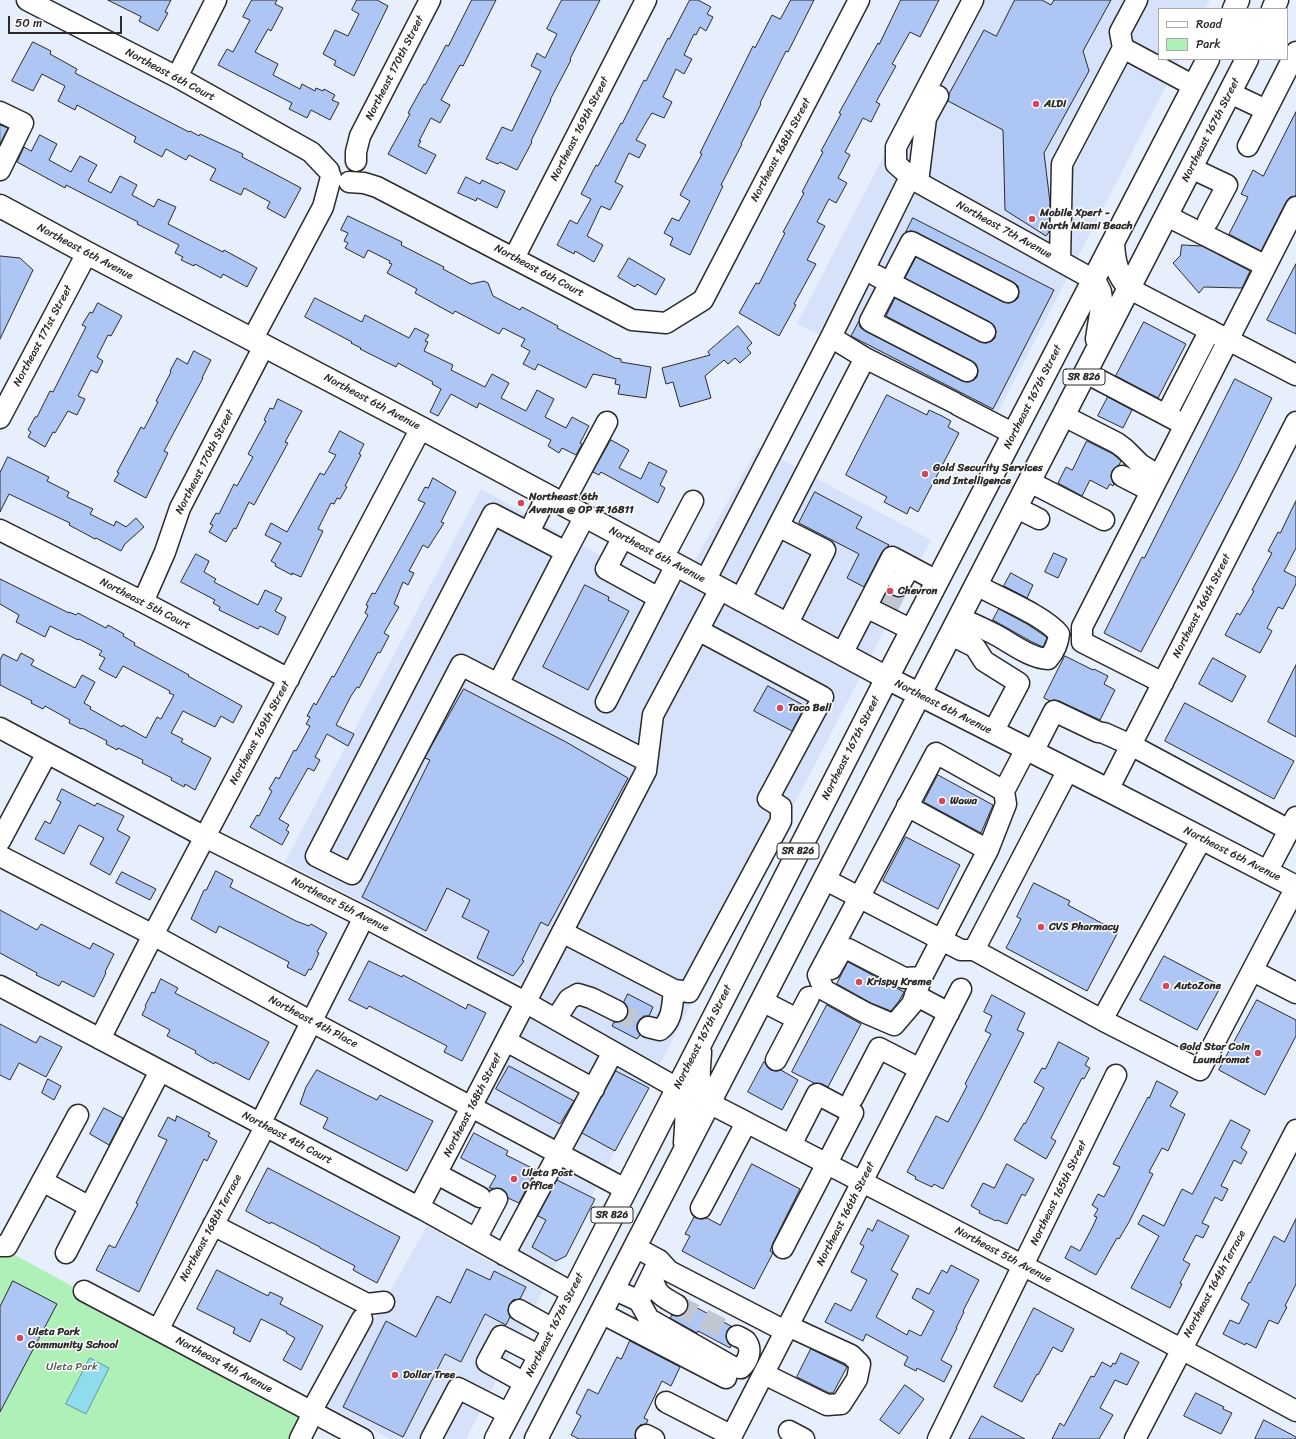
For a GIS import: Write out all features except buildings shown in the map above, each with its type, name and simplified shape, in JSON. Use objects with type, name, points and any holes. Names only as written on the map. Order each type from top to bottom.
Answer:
[{"type":"main road","name":"Northeast 167th Street","points":[[496,1439],[573,1293],[937,581],[1207,60]]},
{"type":"main road","name":"Northeast 167th Street","points":[[536,1439],[1130,289],[1246,60]]},
{"type":"main road","name":"Northeast 6th Avenue","points":[[1,210],[87,253],[421,428],[887,678],[1296,887]]},
{"type":"main road","points":[[1113,243],[1114,258],[1117,270],[1122,280],[1130,289]]},
{"type":"main road","points":[[1090,365],[1102,307],[1100,292],[1094,280]]},
{"type":"main road","points":[[701,1041],[698,1079],[702,1094],[709,1103]]},
{"type":"main road","points":[[677,1088],[683,1096],[686,1108],[684,1150]]},
{"type":"street","name":"Northeast 6th Court","points":[[27,0],[176,77],[343,169],[367,178],[377,187],[632,320],[666,323],[703,300]]},
{"type":"street","points":[[176,77],[216,0]]},
{"type":"street","name":"Northeast 170th Street","points":[[143,602],[165,552],[180,508],[258,343],[323,208],[430,0]]},
{"type":"street","name":"Northeast 169th Street","points":[[514,258],[646,0]]},
{"type":"street","name":"Northeast 168th Street","points":[[703,300],[859,0]]},
{"type":"street","name":"Northeast 7th Avenue","points":[[973,0],[896,147],[896,164],[916,181],[1094,280]]},
{"type":"street","points":[[967,371],[870,320],[916,181],[926,118],[988,0]]},
{"type":"street","points":[[1060,261],[1062,164],[1123,48],[1120,32],[1137,0]]},
{"type":"street","points":[[1123,48],[1194,86]]},
{"type":"street","points":[[1248,146],[1296,52]]},
{"type":"street","points":[[1230,93],[1266,110]]},
{"type":"street","points":[[0,112],[23,124],[0,170]]},
{"type":"street","points":[[1191,168],[1227,185],[1208,222]]},
{"type":"street","points":[[835,340],[916,181]]},
{"type":"street","points":[[1162,683],[1082,642],[1082,627],[1296,207]]},
{"type":"street","points":[[1167,216],[1266,266]]},
{"type":"street","points":[[835,340],[911,242],[1008,292]]},
{"type":"street","name":"Northeast 171st Street","points":[[0,418],[87,253]]},
{"type":"street","points":[[883,279],[985,332]]},
{"type":"street","points":[[1130,289],[1296,375]]},
{"type":"street","points":[[1166,415],[1210,330]]},
{"type":"street","points":[[835,340],[865,358],[1014,434]]},
{"type":"street","name":"Northeast 168th Street","points":[[419,1208],[646,771],[653,715],[698,630],[713,585],[835,340]]},
{"type":"street","points":[[740,600],[865,358]]},
{"type":"street","points":[[1090,365],[1166,415],[1185,425]]},
{"type":"street","points":[[1064,416],[1117,443],[1140,464],[1155,483]]},
{"type":"street","points":[[528,532],[555,500],[607,422]]},
{"type":"street","name":"Northeast 166th Street","points":[[1108,790],[1296,422]]},
{"type":"street","name":"Northeast 169th Street","points":[[100,1039],[153,935],[421,428]]},
{"type":"street","points":[[1122,476],[1155,483]]},
{"type":"street","points":[[1030,482],[1104,520]]},
{"type":"street","points":[[606,702],[659,598],[670,562],[693,501]]},
{"type":"street","points":[[1017,508],[1039,519]]},
{"type":"street","points":[[566,552],[493,514],[316,856],[352,874],[461,665],[647,761]]},
{"type":"street","points":[[498,684],[585,516]]},
{"type":"street","points":[[778,526],[825,550],[787,625]]},
{"type":"street","name":"Northeast 5th Court","points":[[0,530],[143,602],[288,679]]},
{"type":"street","points":[[623,537],[606,569],[659,598]]},
{"type":"street","points":[[842,654],[878,608],[892,557],[937,581]]},
{"type":"street","points":[[894,583],[904,564]]},
{"type":"street","points":[[955,626],[994,634],[1028,653],[1043,659],[1048,659],[1053,653],[1059,634],[1055,629],[1036,616],[976,585]]},
{"type":"street","points":[[878,608],[912,630]]},
{"type":"street","points":[[955,626],[975,647],[984,660],[1019,682],[993,732]]},
{"type":"street","points":[[562,932],[674,990],[689,992],[781,821],[781,807],[768,799],[823,697],[698,630]]},
{"type":"street","points":[[1004,791],[936,753],[818,975],[824,990],[866,1013],[894,1025],[912,1004],[918,986],[940,940],[988,850],[1006,804],[1004,791],[1054,711],[1098,732],[1104,733],[1131,745],[1292,824],[1267,872]]},
{"type":"street","name":"Northeast 5th Avenue","points":[[0,728],[205,837],[364,917],[525,1002],[677,1088]]},
{"type":"street","points":[[0,841],[47,753]]},
{"type":"street","points":[[974,950],[1068,770]]},
{"type":"street","points":[[907,806],[988,850]]},
{"type":"street","points":[[1102,1020],[1202,838]]},
{"type":"street","name":"Northeast 4th Place","points":[[0,856],[153,935],[312,1022],[472,1106],[625,1189]]},
{"type":"street","points":[[824,879],[961,950],[974,950],[1102,1020],[1200,1070],[1296,887]]},
{"type":"street","points":[[961,902],[991,918]]},
{"type":"street","name":"Northeast 168th Terrace","points":[[158,1330],[213,1225],[364,917]]},
{"type":"street","points":[[839,936],[918,986],[949,1013]]},
{"type":"street","points":[[897,1021],[830,984],[828,974],[840,953],[848,949],[918,986]]},
{"type":"street","points":[[1252,971],[1296,993]]},
{"type":"street","name":"Northeast 4th Court","points":[[0,986],[419,1208],[573,1293]]},
{"type":"street","name":"Northeast 166th Street","points":[[731,1437],[961,989]]},
{"type":"street","points":[[648,1027],[660,1030],[667,1025],[671,1012],[674,990]]},
{"type":"street","points":[[556,1019],[569,998],[578,994],[591,998],[618,1011]]},
{"type":"street","points":[[776,1060],[809,997]]},
{"type":"street","points":[[762,1000],[797,1019]]},
{"type":"street","points":[[506,1041],[594,1088]]},
{"type":"street","points":[[853,1098],[879,1048],[920,1069]]},
{"type":"street","points":[[504,1255],[613,1052]]},
{"type":"street","points":[[66,1254],[160,1071]]},
{"type":"street","name":"Northeast 165th Street","points":[[938,1439],[1024,1266],[1116,1075]]},
{"type":"street","points":[[783,1248],[853,1113],[817,1094],[791,1145]]},
{"type":"street","name":"Northeast 5th Avenue","points":[[709,1103],[1182,1348],[1296,1411]]},
{"type":"street","points":[[0,1246],[7,1246],[78,1115]]},
{"type":"street","points":[[701,1208],[746,1122]]},
{"type":"street","name":"Northeast 164th Terrace","points":[[1135,1439],[1296,1130]]},
{"type":"street","points":[[437,1174],[488,1198],[476,1239]]},
{"type":"street","points":[[42,1181],[90,1207]]},
{"type":"street","points":[[213,1225],[367,1304],[384,1302]]},
{"type":"street","points":[[635,1247],[656,1268],[669,1271],[761,1319],[851,1355],[860,1364],[856,1380],[841,1404],[827,1405],[764,1374]]},
{"type":"street","points":[[638,1301],[656,1268]]},
{"type":"street","points":[[656,1268],[655,1288],[661,1296],[677,1305]]},
{"type":"street","points":[[613,1289],[638,1301],[649,1319],[727,1371]]},
{"type":"street","name":"Northeast 4th Avenue","points":[[84,1291],[363,1439]]},
{"type":"street","points":[[519,1310],[554,1329]]},
{"type":"street","points":[[601,1313],[727,1371]]},
{"type":"street","points":[[300,1439],[312,1412],[362,1319]]},
{"type":"street","points":[[525,1383],[487,1362],[501,1336],[540,1356]]},
{"type":"street","points":[[727,1371],[733,1367],[741,1368],[747,1362],[749,1350],[746,1341],[737,1336]]},
{"type":"street","points":[[431,1439],[458,1388],[509,1414]]},
{"type":"street","points":[[666,1402],[731,1437]]},
{"type":"shaded area","points":[[964,0],[1210,0],[1206,8],[1158,8],[1158,60],[1179,60],[995,418],[797,324]]},
{"type":"shaded area","points":[[758,447],[931,540],[466,1439],[390,1439],[326,1405],[427,1226],[493,1264],[558,1143],[484,1101],[540,994],[285,862],[481,489],[675,597]]},
{"type":"green space","name":"Uleta Park","points":[[0,1247],[304,1412],[291,1439],[0,1439]]},
{"type":"water","points":[[90,1358],[109,1368],[86,1414],[66,1404]]},
{"type":"tunnel","points":[[889,606],[899,586]]},
{"type":"tunnel","points":[[617,1011],[648,1027]]},
{"type":"tunnel","points":[[677,1305],[737,1336]]},
{"type":"place","name":"ALDI","points":[[1036,104]]},
{"type":"place","name":"Mobile Xpert - North Miami Beach","points":[[1032,219]]},
{"type":"place","name":"Gold Security Services and Intelligence","points":[[925,474]]},
{"type":"place","name":"Northeast 6th Avenue @ OP # 16811","points":[[521,503]]},
{"type":"place","name":"Chevron","points":[[890,591]]},
{"type":"place","name":"Taco Bell","points":[[780,708]]},
{"type":"place","name":"Wawa","points":[[942,801]]},
{"type":"place","name":"CVS Pharmacy","points":[[1041,927]]},
{"type":"place","name":"Krispy Kreme","points":[[859,982]]},
{"type":"place","name":"AutoZone","points":[[1166,986]]},
{"type":"place","name":"Gold Star Coin Laundromat","points":[[1258,1053]]},
{"type":"place","name":"Uleta Post Office","points":[[514,1179]]},
{"type":"place","name":"Uleta Park Community School","points":[[20,1338]]},
{"type":"place","name":"Dollar Tree","points":[[395,1375]]}]
